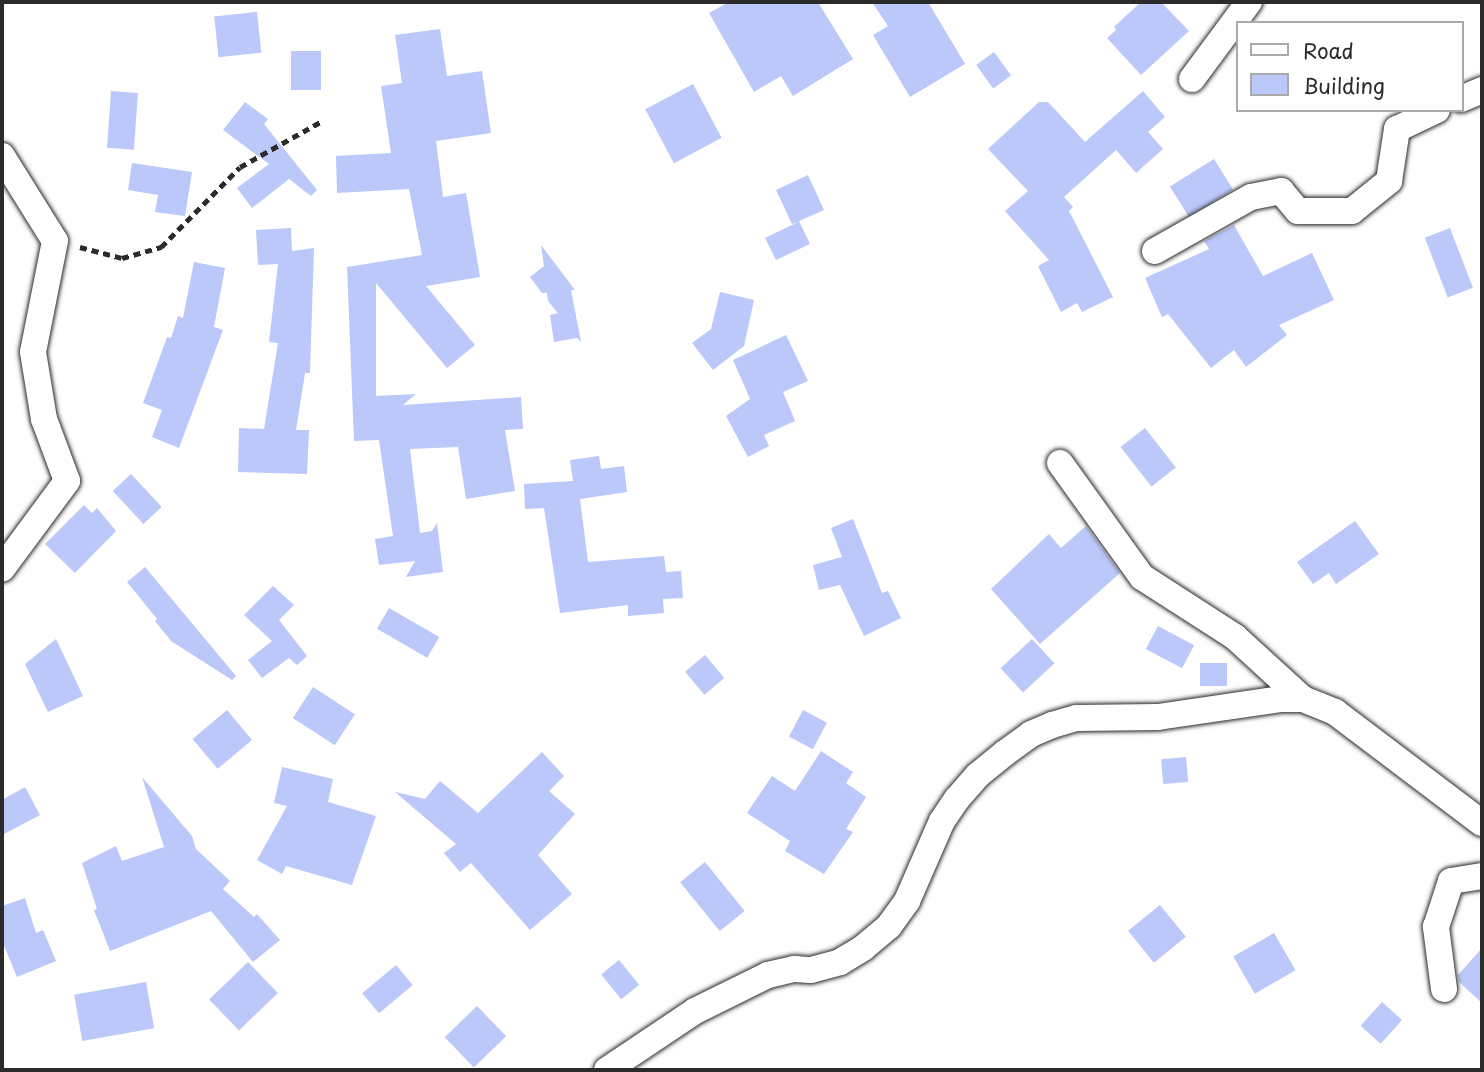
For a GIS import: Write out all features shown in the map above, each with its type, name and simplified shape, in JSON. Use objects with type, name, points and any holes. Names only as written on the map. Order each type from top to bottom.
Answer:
[{"type":"street","points":[[1192,79],[1249,2]]},
{"type":"street","points":[[1463,98],[1482,90]]},
{"type":"street","points":[[1155,251],[1251,197],[1281,191],[1298,211],[1352,211],[1389,181],[1397,129],[1433,112]]},
{"type":"street","points":[[2,156],[55,241],[33,352],[44,419],[67,481],[2,569]]},
{"type":"street","points":[[1060,463],[1142,577],[1235,637],[1303,699],[1335,712],[1482,823]]},
{"type":"street","points":[[607,1070],[695,1011],[768,975],[795,969],[811,970],[840,962],[863,948],[889,926],[907,901],[942,821],[957,799],[978,775],[1031,734],[1077,718],[1158,717],[1282,699],[1303,699]]},
{"type":"street","points":[[1444,989],[1436,927],[1451,881],[1482,876]]},
{"type":"path","points":[[55,241],[122,258],[161,247],[240,167],[322,121]]},
{"type":"building","points":[[729,2],[818,2],[853,59],[793,96],[781,76],[754,92],[709,13]]},
{"type":"building","points":[[872,2],[928,2],[965,64],[910,97],[873,35],[888,26]]},
{"type":"building","points":[[1141,2],[1161,2],[1189,31],[1141,75],[1107,38],[1116,30],[1114,27]]},
{"type":"building","points":[[257,12],[261,53],[219,57],[214,16]]},
{"type":"building","points":[[440,29],[447,76],[482,71],[491,133],[436,141],[443,197],[466,193],[480,277],[426,286],[475,345],[447,368],[376,283],[376,396],[416,394],[403,405],[521,397],[523,429],[505,430],[515,491],[466,499],[458,447],[410,449],[420,533],[432,531],[437,523],[443,572],[406,577],[415,561],[379,565],[375,539],[393,536],[379,440],[354,441],[347,267],[422,255],[409,189],[337,193],[336,156],[391,153],[381,86],[402,83],[395,35]]},
{"type":"building","points":[[291,51],[321,51],[321,90],[291,90]]},
{"type":"building","points":[[994,52],[1011,75],[993,88],[976,65]]},
{"type":"building","points":[[693,84],[722,138],[674,163],[645,109]]},
{"type":"building","points":[[111,91],[138,93],[134,150],[107,148]]},
{"type":"building","points":[[1143,91],[1165,117],[1148,132],[1163,149],[1136,173],[1116,150],[1064,197],[1073,207],[1069,211],[1113,297],[1082,312],[1077,303],[1061,312],[1038,266],[1049,260],[1005,211],[1028,191],[988,149],[1039,102],[1048,102],[1085,142]]},
{"type":"building","points":[[245,102],[268,119],[264,124],[317,190],[311,196],[289,179],[252,208],[237,188],[269,164],[223,130]]},
{"type":"building","points":[[1214,159],[1233,190],[1189,217],[1170,187]]},
{"type":"building","points":[[132,163],[192,172],[185,216],[155,212],[158,195],[128,190]]},
{"type":"building","points":[[808,175],[824,210],[799,221],[810,244],[776,260],[765,238],[798,222],[792,224],[776,190]]},
{"type":"building","points":[[1234,225],[1263,276],[1312,253],[1334,300],[1279,325],[1287,335],[1246,367],[1234,350],[1211,368],[1168,314],[1162,317],[1145,278],[1209,249],[1204,241]]},
{"type":"building","points":[[291,228],[292,251],[314,248],[310,373],[305,373],[296,430],[309,430],[307,474],[238,472],[239,428],[264,429],[278,343],[269,342],[278,264],[258,265],[256,230]]},
{"type":"building","points":[[1450,228],[1473,288],[1448,297],[1425,238]]},
{"type":"building","points":[[541,245],[575,290],[571,290],[581,342],[577,338],[554,342],[550,315],[558,313],[548,301],[547,293],[542,293],[530,277],[544,266]]},
{"type":"building","points":[[194,262],[225,268],[214,327],[223,330],[179,448],[152,437],[162,410],[143,403],[167,337],[171,338],[178,316],[183,318]]},
{"type":"building","points":[[720,292],[754,300],[744,346],[713,370],[692,343],[711,329]]},
{"type":"building","points":[[786,335],[808,381],[783,392],[795,421],[764,435],[769,446],[748,457],[726,416],[750,399],[733,360]]},
{"type":"building","points":[[1145,428],[1176,467],[1151,486],[1121,447]]},
{"type":"building","points":[[599,456],[601,469],[624,466],[627,492],[580,499],[588,562],[664,556],[666,572],[681,571],[683,598],[663,599],[664,613],[628,616],[628,605],[560,613],[544,508],[525,509],[524,484],[573,481],[570,460]]},
{"type":"building","points":[[131,474],[162,507],[143,524],[113,491]]},
{"type":"building","points":[[84,505],[92,513],[97,508],[116,531],[75,573],[45,544]]},
{"type":"building","points":[[853,519],[882,593],[888,591],[901,618],[864,636],[840,585],[819,590],[813,565],[842,557],[831,528]]},
{"type":"building","points":[[1355,521],[1379,554],[1336,584],[1329,573],[1313,584],[1297,562]]},
{"type":"building","points":[[1086,526],[1120,573],[1040,644],[991,589],[1049,534],[1061,548]]},
{"type":"building","points":[[145,567],[236,676],[232,680],[171,641],[155,621],[157,619],[127,582]]},
{"type":"building","points":[[273,586],[294,605],[279,620],[307,656],[297,665],[289,658],[262,678],[248,660],[272,641],[244,615]]},
{"type":"building","points":[[389,608],[439,637],[427,658],[377,629]]},
{"type":"building","points":[[1158,626],[1194,645],[1182,668],[1146,649]]},
{"type":"building","points":[[56,639],[83,696],[48,712],[25,664]]},
{"type":"building","points":[[1032,639],[1055,663],[1023,692],[1001,668]]},
{"type":"building","points":[[705,655],[724,678],[704,695],[685,672]]},
{"type":"building","points":[[1200,663],[1227,663],[1227,686],[1200,686]]},
{"type":"building","points":[[313,687],[355,714],[335,745],[293,718]]},
{"type":"building","points":[[227,710],[252,740],[218,769],[193,739]]},
{"type":"building","points":[[803,710],[827,723],[813,749],[789,736]]},
{"type":"building","points":[[821,751],[853,772],[846,783],[866,797],[846,829],[853,832],[824,874],[785,851],[790,841],[747,813],[772,776],[795,791]]},
{"type":"building","points":[[542,752],[564,776],[549,791],[575,814],[538,855],[572,894],[530,930],[471,863],[460,872],[444,853],[456,844],[395,792],[425,799],[440,781],[478,813]]},
{"type":"building","points":[[1186,757],[1188,782],[1163,784],[1161,759]]},
{"type":"building","points":[[282,767],[333,779],[328,802],[376,816],[352,885],[286,866],[282,874],[257,860],[287,806],[274,803]]},
{"type":"building","points":[[142,777],[192,836],[196,849],[230,881],[223,889],[254,917],[257,914],[280,940],[253,962],[211,911],[110,951],[94,910],[97,909],[82,863],[116,846],[122,861],[164,847]]},
{"type":"building","points":[[25,787],[40,815],[2,835],[2,800]]},
{"type":"building","points":[[705,862],[745,911],[720,931],[680,882]]},
{"type":"building","points":[[25,898],[36,933],[43,930],[56,961],[17,977],[2,941],[2,906]]},
{"type":"building","points":[[1160,905],[1186,937],[1154,963],[1128,931]]},
{"type":"building","points":[[1274,933],[1296,970],[1255,994],[1233,957]]},
{"type":"building","points":[[1482,948],[1482,1003],[1459,982],[1458,975]]},
{"type":"building","points":[[619,960],[639,985],[621,999],[601,974]]},
{"type":"building","points":[[248,962],[278,993],[239,1030],[209,1000]]},
{"type":"building","points":[[396,965],[413,985],[379,1013],[362,993]]},
{"type":"building","points":[[146,982],[154,1028],[82,1041],[74,995]]},
{"type":"building","points":[[1382,1002],[1402,1020],[1381,1044],[1361,1026]]},
{"type":"building","points":[[477,1006],[506,1036],[474,1067],[445,1037]]}]
